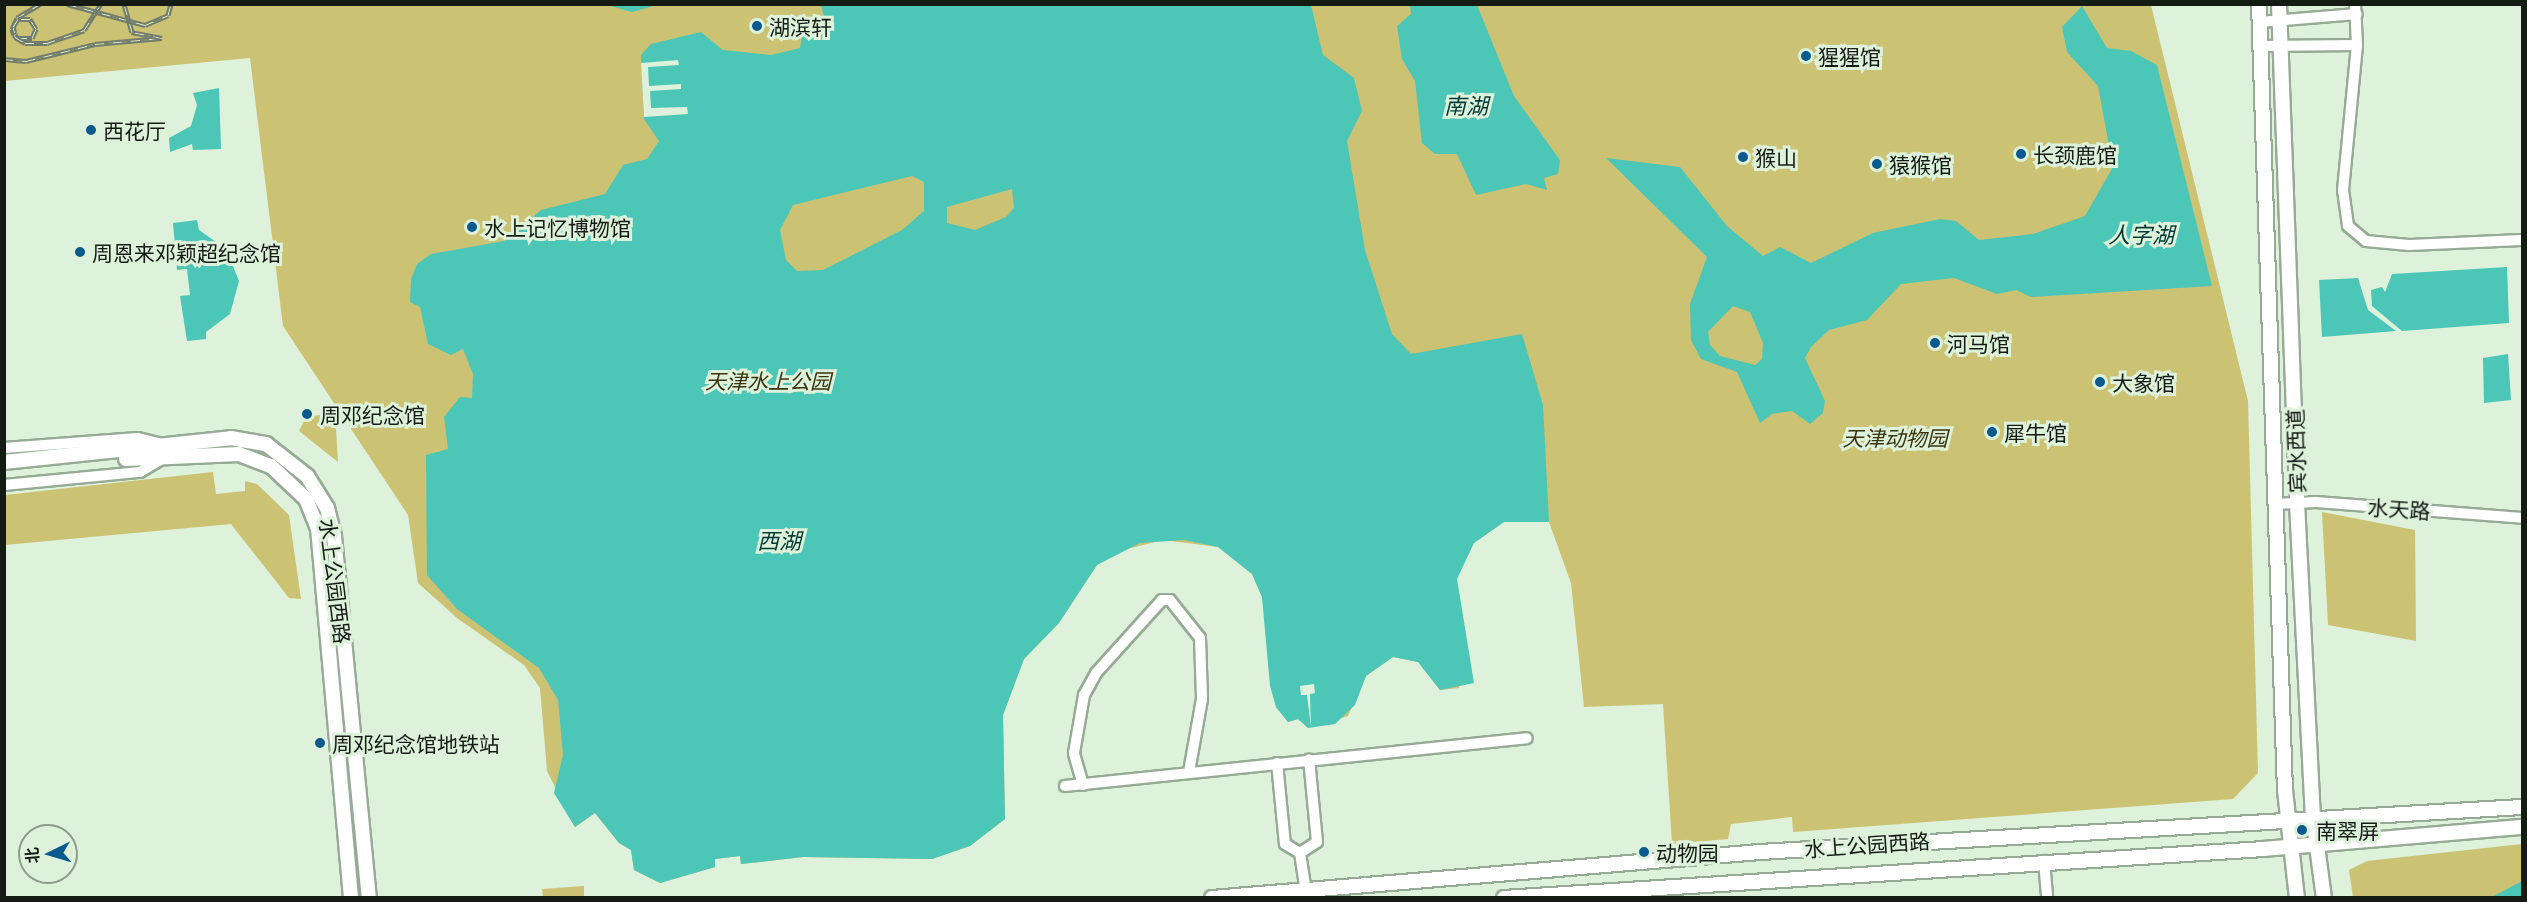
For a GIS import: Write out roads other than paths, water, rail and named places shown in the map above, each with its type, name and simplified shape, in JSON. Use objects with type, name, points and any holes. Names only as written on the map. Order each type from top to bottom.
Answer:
[{"type":"main road","name":"宾水西道","points":[[2259,4],[2288,847],[2298,897]]},
{"type":"main road","name":"宾水西道","points":[[2279,4],[2297,503],[2313,816],[2324,897]]},
{"type":"main road","name":"水上公园西路","points":[[4,471],[162,451],[231,438],[266,444],[295,464],[322,498],[334,536],[369,897]]},
{"type":"main road","name":"水上公园西路","points":[[4,462],[162,451],[246,456],[287,477],[306,499],[318,528],[351,897]]},
{"type":"main road","name":"水上公园西路","points":[[1212,897],[1305,894],[1760,852],[2287,817],[2523,807]]},
{"type":"main road","name":"水上公园西路","points":[[1504,897],[1578,895],[2044,861],[2288,847],[2523,827]]},
{"type":"street","points":[[2260,22],[2356,9],[2357,45],[2343,190],[2348,226],[2366,241],[2409,245],[2523,240]]},
{"type":"street","points":[[2260,46],[2357,45]]},
{"type":"street","points":[[4,448],[138,438],[162,451],[140,472],[4,485]]},
{"type":"street","name":"水天路","points":[[2275,504],[2297,503],[2523,518]]},
{"type":"street","points":[[1083,784],[1074,753],[1084,695],[1096,673],[1162,600],[1170,600],[1200,638],[1202,699],[1189,772]]},
{"type":"street","points":[[1065,786],[1527,738]]},
{"type":"street","points":[[1300,853],[1317,842],[1309,759]]},
{"type":"street","points":[[1277,763],[1285,844],[1300,853]]},
{"type":"street","points":[[1300,853],[1305,894]]},
{"type":"street","points":[[2044,861],[2047,897]]},
{"type":"water","points":[[607,5],[657,5],[632,12]]},
{"type":"water","name":"西湖","points":[[821,5],[1311,5],[1323,55],[1354,78],[1362,111],[1347,141],[1365,250],[1392,334],[1411,354],[1522,334],[1543,405],[1549,522],[1504,522],[1474,543],[1457,579],[1474,683],[1440,690],[1418,662],[1393,657],[1366,676],[1355,705],[1335,724],[1308,728],[1298,719],[1288,722],[1276,707],[1270,686],[1262,597],[1252,574],[1218,547],[1184,540],[1140,543],[1097,565],[1059,623],[1024,659],[1003,715],[1005,819],[970,846],[932,859],[803,857],[741,864],[740,856],[715,859],[715,867],[660,883],[634,870],[631,850],[619,843],[595,813],[575,827],[554,793],[563,755],[558,700],[539,668],[457,609],[427,575],[426,455],[448,449],[444,417],[460,397],[472,398],[473,374],[463,349],[451,355],[428,344],[420,307],[410,302],[411,279],[417,264],[431,254],[504,241],[541,210],[605,194],[623,165],[647,159],[659,141],[644,119],[641,55],[651,44],[701,32],[723,50],[771,55],[800,48],[802,36],[826,24]],"holes":[[[912,176],[924,182],[924,211],[902,230],[823,270],[797,271],[786,260],[780,230],[793,205]],[[1012,189],[1014,208],[1006,217],[975,230],[947,223],[947,207]]]},
{"type":"water","name":"南湖","points":[[1410,5],[1477,5],[1514,96],[1560,160],[1558,174],[1544,178],[1547,190],[1526,184],[1476,195],[1457,154],[1435,154],[1422,143],[1415,81],[1402,59],[1397,26],[1411,14]]},
{"type":"water","name":"人字湖","points":[[2082,6],[2107,48],[2131,51],[2157,65],[2212,286],[2031,297],[2016,290],[1997,294],[1954,278],[1901,284],[1867,320],[1829,330],[1811,347],[1805,358],[1825,401],[1823,413],[1810,424],[1792,411],[1772,414],[1760,423],[1737,372],[1701,359],[1691,340],[1690,304],[1707,257],[1606,158],[1680,167],[1727,226],[1763,256],[1780,247],[1811,263],[1873,233],[1940,219],[1956,221],[1979,240],[2033,234],[2085,216],[2113,167],[2098,86],[2067,52],[2062,27]],"holes":[[[1733,306],[1750,312],[1763,343],[1762,359],[1755,365],[1720,356],[1710,345],[1708,332]]]},
{"type":"water","points":[[219,88],[221,149],[193,150],[192,144],[170,152],[169,138],[191,126],[197,105],[193,93]]},
{"type":"water","points":[[197,220],[199,230],[226,249],[239,281],[230,314],[206,332],[206,339],[187,341],[180,296],[190,295],[187,269],[177,270],[173,223]]},
{"type":"water","points":[[2507,267],[2509,323],[2402,331],[2372,306],[2371,290],[2382,287],[2385,292],[2392,274]]},
{"type":"water","points":[[2358,278],[2368,310],[2396,331],[2322,337],[2319,280]]},
{"type":"water","points":[[2508,354],[2511,400],[2484,403],[2483,358]]},
{"type":"water","points":[[2522,881],[2522,897],[2492,897]]},
{"type":"railway","points":[[40,4],[17,18],[12,29],[14,35],[18,38],[32,38],[36,29],[30,19],[18,19],[13,27],[15,33],[15,37],[25,43],[47,43],[84,30],[101,4]]},
{"type":"railway","points":[[67,4],[145,25],[168,15],[171,4]]},
{"type":"railway","points":[[4,59],[26,61],[95,44],[162,38],[132,32],[124,4]]},
{"type":"place","name":"湖滨轩","points":[[757,26]]},
{"type":"place","name":"猩猩馆","points":[[1806,56]]},
{"type":"place","name":"西花厅","points":[[91,130]]},
{"type":"place","name":"长颈鹿馆","points":[[2021,154]]},
{"type":"place","name":"猴山","points":[[1743,157]]},
{"type":"place","name":"猿猴馆","points":[[1877,164]]},
{"type":"place","name":"水上记忆博物馆","points":[[472,227]]},
{"type":"place","name":"周恩来邓颖超纪念馆","points":[[80,252]]},
{"type":"place","name":"河马馆","points":[[1935,343]]},
{"type":"place","name":"大象馆","points":[[2100,382]]},
{"type":"place","name":"周邓纪念馆","points":[[307,414]]},
{"type":"place","name":"犀牛馆","points":[[1992,432]]},
{"type":"place","name":"周邓纪念馆地铁站","points":[[320,743]]},
{"type":"place","name":"南翠屏","points":[[2302,830]]},
{"type":"place","name":"动物园","points":[[1644,852]]},
{"type":"park label","name":"天津水上公园","points":[[768,380]]},
{"type":"park label","name":"天津动物园","points":[[1895,437]]}]
